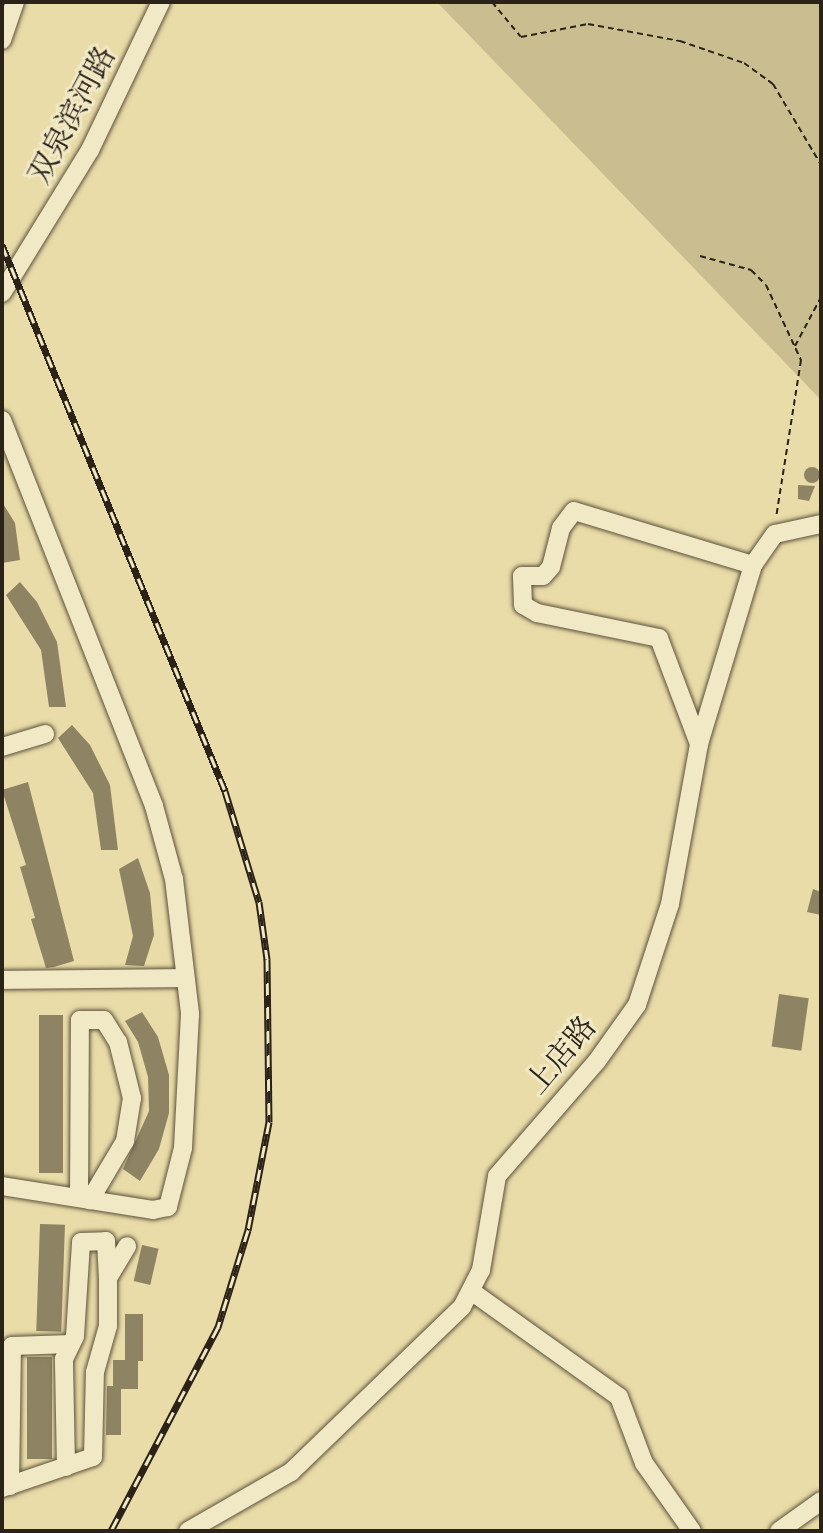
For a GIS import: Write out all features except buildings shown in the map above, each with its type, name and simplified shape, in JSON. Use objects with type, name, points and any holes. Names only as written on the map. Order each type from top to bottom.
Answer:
[{"type":"street","points":[[2,40],[15,2]]},
{"type":"street","name":"双泉滨河路","points":[[2,293],[90,150],[161,2]]},
{"type":"street","points":[[2,420],[154,806],[174,879],[183,978],[190,1014],[183,1148],[168,1207],[153,1210],[2,1186]]},
{"type":"street","points":[[699,744],[659,638],[537,613],[523,605],[522,576],[543,576],[551,567],[561,528],[574,511],[753,565]]},
{"type":"street","points":[[775,534],[821,524]]},
{"type":"street","name":"上店路","points":[[188,1531],[291,1472],[442,1331],[471,1291],[481,1270],[497,1176],[597,1061],[637,1005],[670,904],[699,744],[753,565],[775,534]]},
{"type":"street","points":[[2,747],[45,734]]},
{"type":"street","points":[[2,980],[183,978]]},
{"type":"street","points":[[80,1020],[104,1020],[118,1042],[132,1098],[125,1141],[85,1199],[80,1020]]},
{"type":"street","points":[[66,1467],[64,1359],[71,1344],[81,1242],[106,1241],[108,1326],[95,1372],[93,1457],[66,1467],[6,1487],[12,1346],[71,1344]]},
{"type":"street","points":[[108,1278],[127,1246]]},
{"type":"street","points":[[471,1291],[619,1397],[644,1463],[692,1531]]},
{"type":"street","points":[[779,1531],[821,1501]]},
{"type":"path","points":[[492,2],[521,37],[588,24],[680,41],[744,63],[773,84],[821,165]]},
{"type":"path","points":[[700,256],[751,270],[766,285],[801,360],[775,534]]},
{"type":"path","points":[[794,347],[821,297]]},
{"type":"shaded area","points":[[437,2],[821,2],[821,400]]},
{"type":"railway","points":[[2,245],[225,791],[259,902],[267,959],[269,1122],[248,1230],[218,1327],[111,1531]]}]
